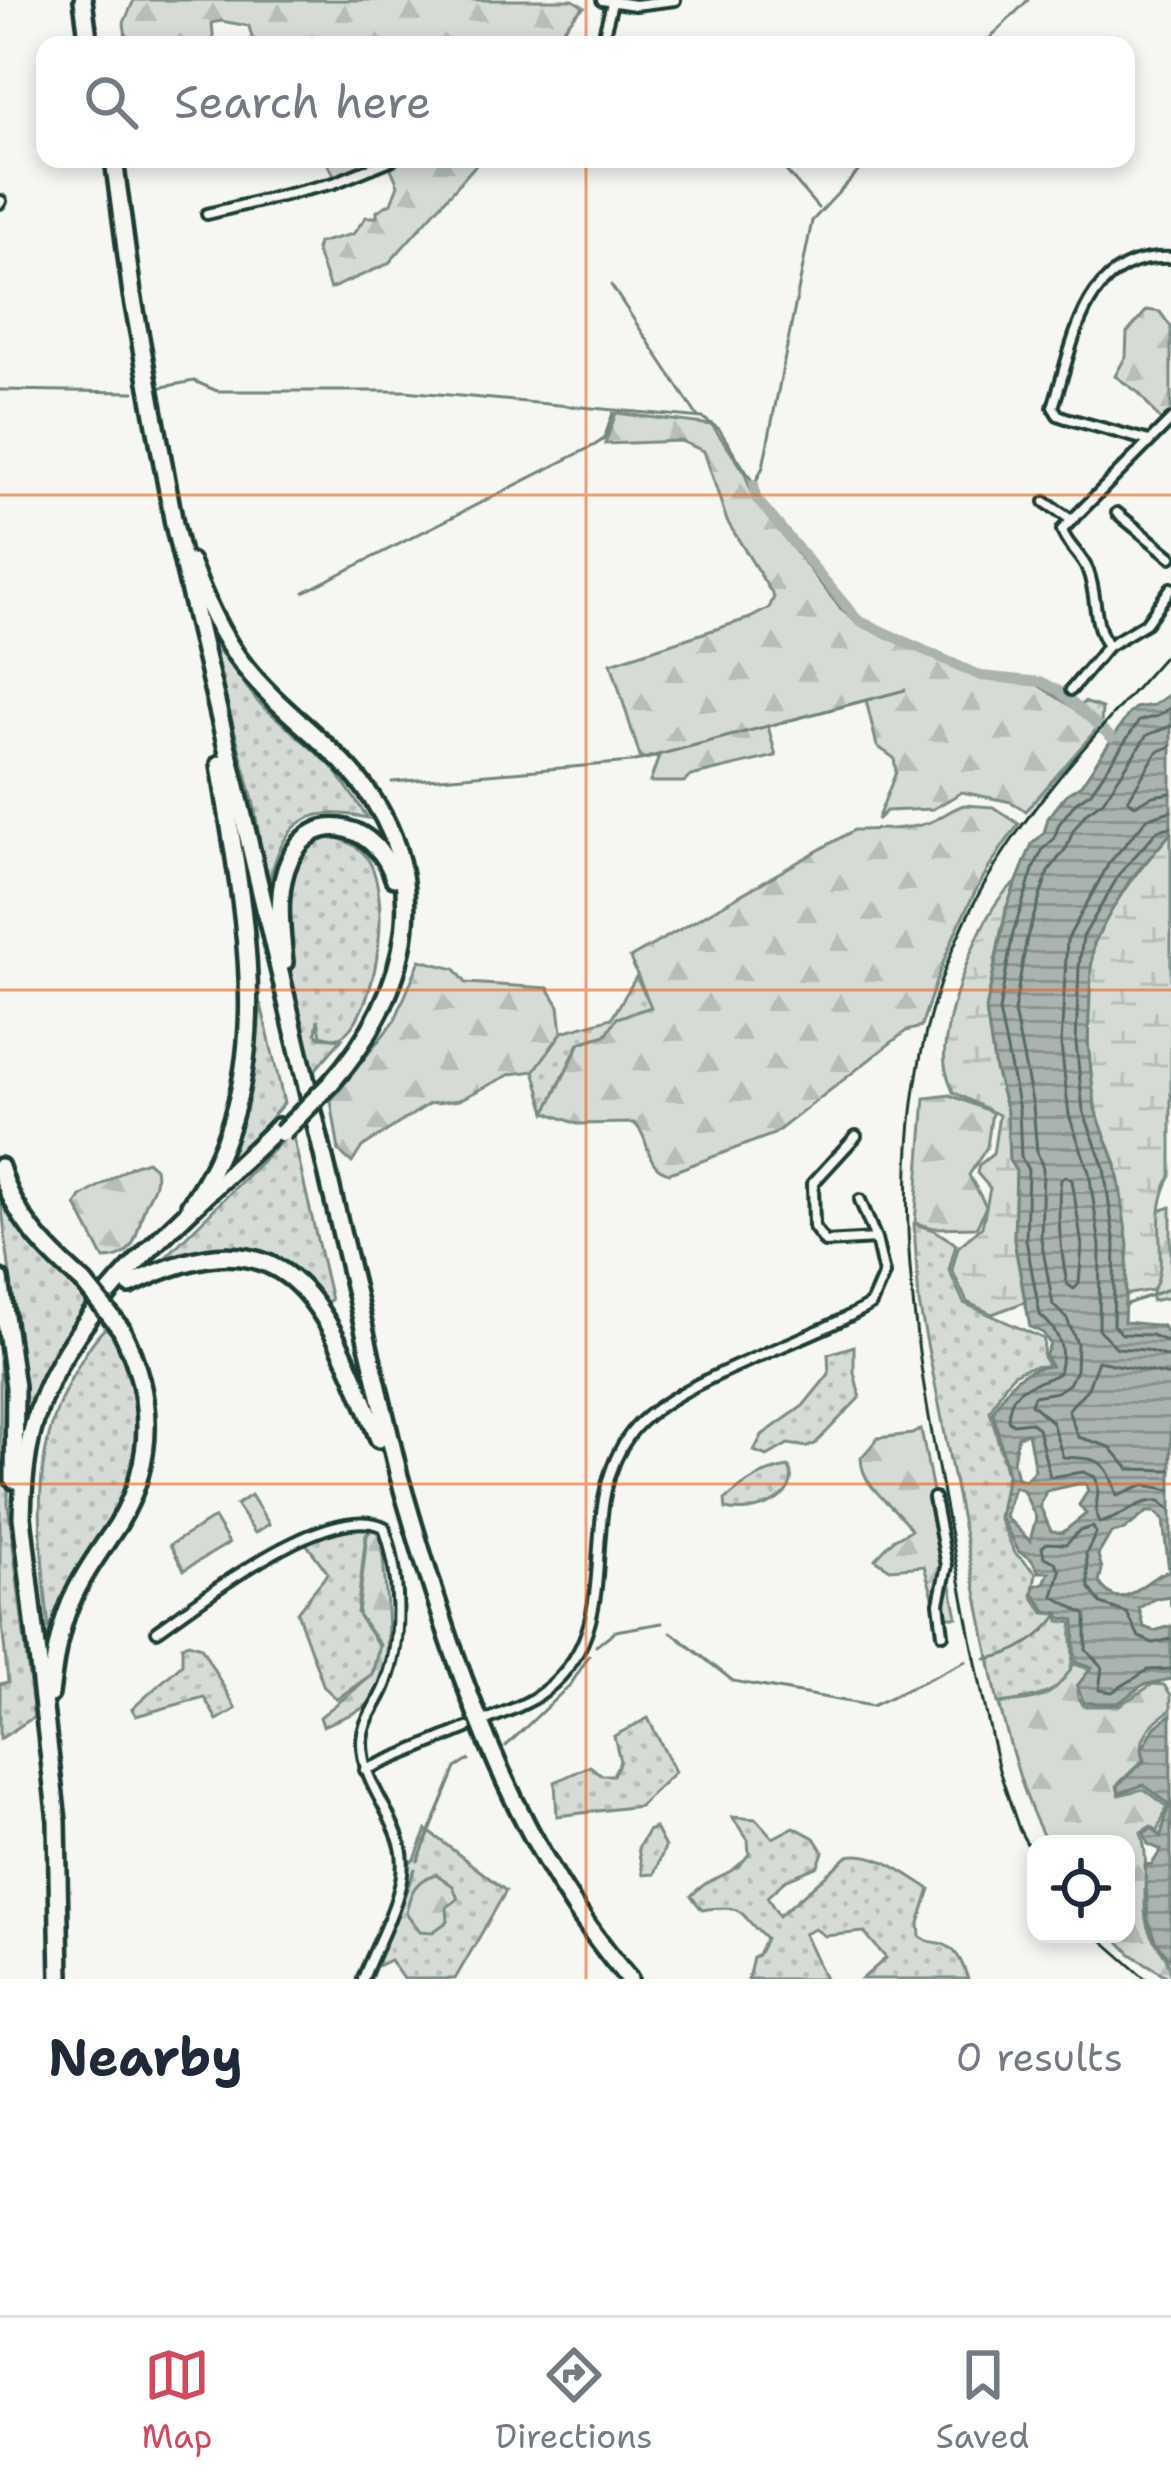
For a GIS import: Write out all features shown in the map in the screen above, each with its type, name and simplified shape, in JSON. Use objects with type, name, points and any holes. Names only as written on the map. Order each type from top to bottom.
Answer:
[{"type":"highway","points":[[87,0],[93,36]]},
{"type":"highway","points":[[110,168],[146,429],[379,1439],[438,1635],[494,1776],[551,1887],[618,1979]]},
{"type":"highway","points":[[111,168],[174,524],[398,1476],[446,1632],[525,1824],[581,1916],[629,1979]]},
{"type":"highway","points":[[65,1979],[68,1858],[31,1517],[37,1429],[78,1347],[130,1285],[373,1028],[397,974],[406,922],[390,832],[366,789],[269,695],[224,637],[174,524]]},
{"type":"highway","points":[[164,1238],[205,1182],[226,1142],[241,1098],[248,1053],[245,942],[220,761]]},
{"type":"highway","points":[[289,1018],[280,916],[285,871],[297,847],[313,834],[334,828],[357,831],[378,845],[391,867],[397,892],[397,939],[391,970],[374,1011],[327,1081]]},
{"type":"highway","points":[[65,1979],[56,1821],[25,1554],[24,1470],[45,1392],[70,1342],[164,1238],[280,1130]]},
{"type":"highway","points":[[0,1167],[15,1206],[33,1234],[84,1283],[121,1329],[144,1386],[148,1420],[146,1453],[128,1505],[70,1604],[50,1694]]},
{"type":"highway","points":[[130,1285],[182,1261],[219,1255],[254,1260],[287,1275],[309,1292],[331,1323],[379,1439]]},
{"type":"highway","points":[[0,1279],[15,1387],[16,1514],[25,1554]]},
{"type":"street","points":[[602,36],[607,2],[650,5],[675,0]]},
{"type":"street","points":[[207,214],[334,183],[371,168]]},
{"type":"street","points":[[1149,441],[1058,416],[1053,407],[1088,299],[1136,258],[1171,258]]},
{"type":"street","points":[[1108,646],[1096,624],[1088,571],[1061,533],[1171,420]]},
{"type":"street","points":[[1046,502],[1068,522]]},
{"type":"street","points":[[1117,513],[1171,556]]},
{"type":"street","points":[[1071,690],[1108,646],[1146,623],[1171,588]]},
{"type":"street","points":[[856,1136],[813,1183],[814,1227],[825,1242],[876,1239]]},
{"type":"street","points":[[486,1720],[532,1700],[555,1683],[583,1646],[592,1619],[607,1478],[634,1428],[666,1402],[871,1304],[884,1274],[860,1200]]},
{"type":"street","points":[[934,1498],[947,1566],[939,1604],[943,1634]]},
{"type":"street","points":[[157,1631],[301,1539],[349,1524],[384,1527],[395,1598],[396,1643],[387,1681],[366,1718],[362,1740],[365,1770],[397,1836],[403,1868],[362,1979]]},
{"type":"street","points":[[365,1770],[467,1728]]},
{"type":"green space","points":[[134,0],[573,0],[584,7],[557,36],[252,36],[249,26],[221,21],[212,23],[213,36],[126,36],[124,23]]},
{"type":"green space","points":[[330,168],[361,168],[336,178]]},
{"type":"green space","points":[[391,168],[473,168],[388,264],[330,289],[316,250],[318,243],[353,234],[366,217],[377,217],[377,211],[391,203],[398,185]]},
{"type":"green space","points":[[1147,310],[1160,312],[1171,327],[1171,414],[1161,421],[1139,393],[1115,376],[1126,356],[1127,333]]},
{"type":"green space","points":[[616,413],[712,425],[744,471],[754,499],[840,608],[858,624],[978,678],[1035,683],[1077,710],[1084,702],[1102,708],[1101,724],[1026,811],[1011,802],[962,792],[933,809],[886,811],[877,820],[896,772],[894,758],[877,746],[866,700],[768,726],[776,756],[691,776],[684,782],[650,782],[659,756],[641,760],[611,663],[750,618],[769,608],[774,597],[727,521],[704,451],[681,441],[605,444]]},
{"type":"green space","points":[[210,638],[258,702],[332,766],[368,818],[326,814],[298,825],[280,850],[267,889],[254,804]]},
{"type":"green space","points":[[964,805],[993,807],[1019,824],[961,921],[921,1027],[906,1031],[774,1134],[670,1173],[651,1159],[634,1123],[577,1124],[546,1112],[580,1043],[606,1035],[617,1018],[651,1007],[630,958],[854,830],[918,826]]},
{"type":"green space","points":[[1171,833],[1171,1176],[1161,1207],[1158,1278],[1153,1290],[1124,1295],[1122,1198],[1092,1089],[1089,974],[1096,939],[1111,910]]},
{"type":"green space","points":[[324,835],[341,839],[365,855],[374,871],[380,918],[374,972],[358,1017],[347,1032],[335,1038],[321,1035],[318,1019],[320,1037],[342,1039],[309,1077],[288,962],[286,900],[301,852]]},
{"type":"green space","points":[[1015,884],[986,1010],[1007,1111],[1009,1160],[1016,1171],[1014,1240],[1025,1302],[992,1314],[967,1302],[952,1270],[958,1247],[982,1227],[990,1188],[977,1173],[979,1165],[993,1154],[999,1115],[953,1092],[945,1047],[956,996],[977,939],[1002,895]]},
{"type":"green space","points":[[420,960],[455,969],[466,983],[548,988],[559,1006],[562,1032],[534,1071],[511,1074],[459,1100],[429,1104],[362,1147],[352,1163],[339,1151],[331,1101],[395,1020]]},
{"type":"green space","points":[[636,977],[652,1007],[617,1018],[606,1035],[579,1043],[546,1112],[534,1071],[562,1032],[612,1018]]},
{"type":"green space","points":[[261,1004],[284,1103],[220,1176],[242,1113]]},
{"type":"green space","points":[[950,1095],[992,1112],[987,1147],[969,1175],[986,1206],[977,1227],[934,1228],[915,1223],[925,1098]]},
{"type":"green space","points":[[287,1136],[293,1136],[331,1300],[326,1302],[272,1260],[240,1249],[206,1248],[169,1262],[166,1257]]},
{"type":"green space","points":[[147,1161],[155,1168],[156,1181],[136,1237],[122,1255],[104,1259],[76,1205],[81,1197]]},
{"type":"green space","points":[[0,1192],[25,1232],[89,1298],[53,1353],[26,1411],[20,1408],[18,1341]]},
{"type":"green space","points":[[1171,1207],[1171,1297],[1152,1301],[1152,1213]]},
{"type":"green space","points":[[914,1224],[956,1244],[949,1270],[964,1303],[1044,1339],[1043,1357],[1049,1366],[1018,1372],[990,1411],[1007,1474],[999,1517],[1015,1553],[1036,1573],[1032,1596],[1044,1613],[1073,1623],[1069,1673],[1054,1689],[1032,1698],[998,1703],[919,1303]]},
{"type":"green space","points":[[112,1322],[135,1374],[138,1438],[118,1501],[56,1618],[55,1630],[49,1630],[41,1495],[50,1430],[78,1366]]},
{"type":"green space","points":[[0,1327],[10,1392],[8,1504],[34,1717],[0,1739],[0,1684],[8,1682],[0,1605]]},
{"type":"green space","points":[[854,1346],[860,1397],[815,1444],[788,1444],[767,1456],[754,1451],[762,1435],[803,1406],[829,1374],[828,1354]]},
{"type":"green space","points":[[921,1429],[957,1617],[939,1617],[924,1566],[890,1569],[875,1559],[911,1530],[867,1480],[861,1458],[878,1438]]},
{"type":"green space","points":[[789,1467],[789,1488],[772,1503],[748,1510],[726,1509],[725,1500],[747,1483]]},
{"type":"green space","points":[[251,1495],[269,1524],[255,1533],[236,1505]]},
{"type":"green space","points":[[214,1518],[229,1543],[184,1570],[170,1545]]},
{"type":"green space","points":[[373,1526],[366,1534],[357,1613],[379,1646],[372,1674],[337,1699],[324,1687],[297,1612],[328,1573],[305,1542],[331,1530]]},
{"type":"green space","points":[[375,1526],[381,1532],[388,1620],[386,1665],[373,1699],[323,1726],[320,1717],[373,1675],[380,1645],[358,1614],[367,1535]]},
{"type":"green space","points":[[182,1646],[201,1647],[236,1709],[217,1720],[204,1697],[136,1716],[132,1709],[182,1664]]},
{"type":"green space","points":[[1074,1664],[1090,1669],[1077,1691],[1083,1706],[1118,1706],[1153,1684],[1164,1685],[1171,1695],[1171,1710],[1144,1737],[1143,1760],[1117,1785],[1119,1795],[1144,1789],[1167,1806],[1158,1831],[1151,1826],[1141,1832],[1146,1919],[1168,1961],[1171,1979],[1121,1943],[1135,1943],[1135,1835],[1044,1835],[1032,1811],[999,1704],[1044,1696]]},
{"type":"green space","points":[[648,1718],[675,1772],[639,1806],[557,1816],[555,1782],[590,1766],[601,1775],[613,1775],[620,1761],[614,1736]]},
{"type":"green space","points":[[732,1817],[756,1819],[773,1838],[794,1827],[814,1838],[823,1852],[818,1866],[787,1879],[767,1897],[779,1916],[848,1856],[880,1860],[930,1889],[919,1923],[920,1936],[951,1949],[968,1979],[862,1979],[886,1958],[864,1932],[825,1936],[815,1929],[804,1934],[825,1979],[748,1979],[753,1958],[766,1939],[741,1913],[727,1908],[702,1910],[691,1896],[749,1854],[748,1840]]},
{"type":"green space","points":[[655,1828],[665,1847],[654,1874],[643,1875],[638,1848]]},
{"type":"green space","points":[[427,1830],[506,1891],[455,1979],[403,1979],[390,1960],[371,1969],[406,1865],[415,1859]]},
{"type":"green space","points":[[436,1874],[453,1886],[458,1899],[447,1907],[448,1921],[433,1932],[420,1931],[406,1913],[409,1899],[418,1883]]},
{"type":"water","points":[[1171,693],[1171,833],[1130,880],[1094,943],[1088,1043],[1095,1109],[1116,1165],[1128,1245],[1124,1322],[1163,1326],[1171,1340],[1171,1606],[1169,1596],[1139,1608],[1144,1627],[1154,1631],[1171,1626],[1171,1679],[1143,1685],[1117,1704],[1084,1703],[1077,1686],[1092,1667],[1074,1661],[1075,1620],[1046,1611],[1033,1593],[1049,1572],[1039,1572],[1019,1552],[1000,1516],[1008,1474],[993,1412],[1016,1379],[1051,1366],[1045,1356],[1050,1344],[1043,1333],[1030,1327],[1014,1240],[1016,1171],[1009,1160],[1007,1111],[986,1010],[1007,906],[1032,844],[1067,794],[1081,785],[1128,715],[1135,708],[1154,705]],"holes":[[[1028,1433],[1035,1470],[1025,1480],[1017,1478],[1013,1461],[1018,1436]],[[1086,1484],[1088,1491],[1079,1505],[1086,1514],[1062,1533],[1051,1531],[1040,1506],[1046,1491]],[[1014,1487],[1023,1490],[1036,1518],[1030,1541],[1005,1516]],[[1147,1512],[1155,1512],[1163,1520],[1169,1571],[1133,1593],[1116,1596],[1099,1582],[1098,1555],[1111,1533],[1124,1530]]]},
{"type":"water","points":[[1171,1714],[1171,1960],[1155,1940],[1148,1921],[1145,1865],[1152,1864],[1161,1850],[1148,1844],[1144,1833],[1152,1828],[1161,1836],[1169,1804],[1144,1785],[1119,1793],[1118,1785],[1145,1760],[1142,1749],[1155,1727]]},
{"type":"waterway","points":[[992,36],[1028,0]]},
{"type":"waterway","points":[[784,168],[818,208]]},
{"type":"waterway","points":[[755,483],[763,467],[812,221],[862,168]]},
{"type":"waterway","points":[[611,285],[698,417]]},
{"type":"waterway","points":[[157,388],[194,381],[217,391],[405,391],[703,418],[719,429],[754,484]]},
{"type":"waterway","points":[[0,390],[134,392]]},
{"type":"waterway","points":[[304,592],[595,445],[604,439],[613,413]]},
{"type":"waterway","points":[[754,484],[756,498],[858,620],[981,676],[1042,682],[1111,737]]},
{"type":"waterway","points":[[392,782],[631,762],[905,690]]},
{"type":"waterway","points":[[1124,1305],[1171,1288]]},
{"type":"waterway","points":[[986,1659],[1027,1644],[1059,1613]]},
{"type":"waterway","points":[[596,1646],[615,1631],[662,1623]]},
{"type":"waterway","points":[[671,1632],[733,1681],[872,1706],[966,1661]]},
{"type":"waterway","points":[[506,1746],[571,1684],[589,1656]]},
{"type":"waterway","points":[[418,1861],[456,1768],[469,1760]]},
{"type":"waterway","points":[[371,1979],[415,1869]]},
{"type":"railway","points":[[1027,1844],[999,1770],[933,1443],[912,1287],[910,1133],[920,1057],[941,981],[972,907],[1038,805],[1171,649]]},
{"type":"railway","points":[[1105,1943],[1146,1979]]}]
